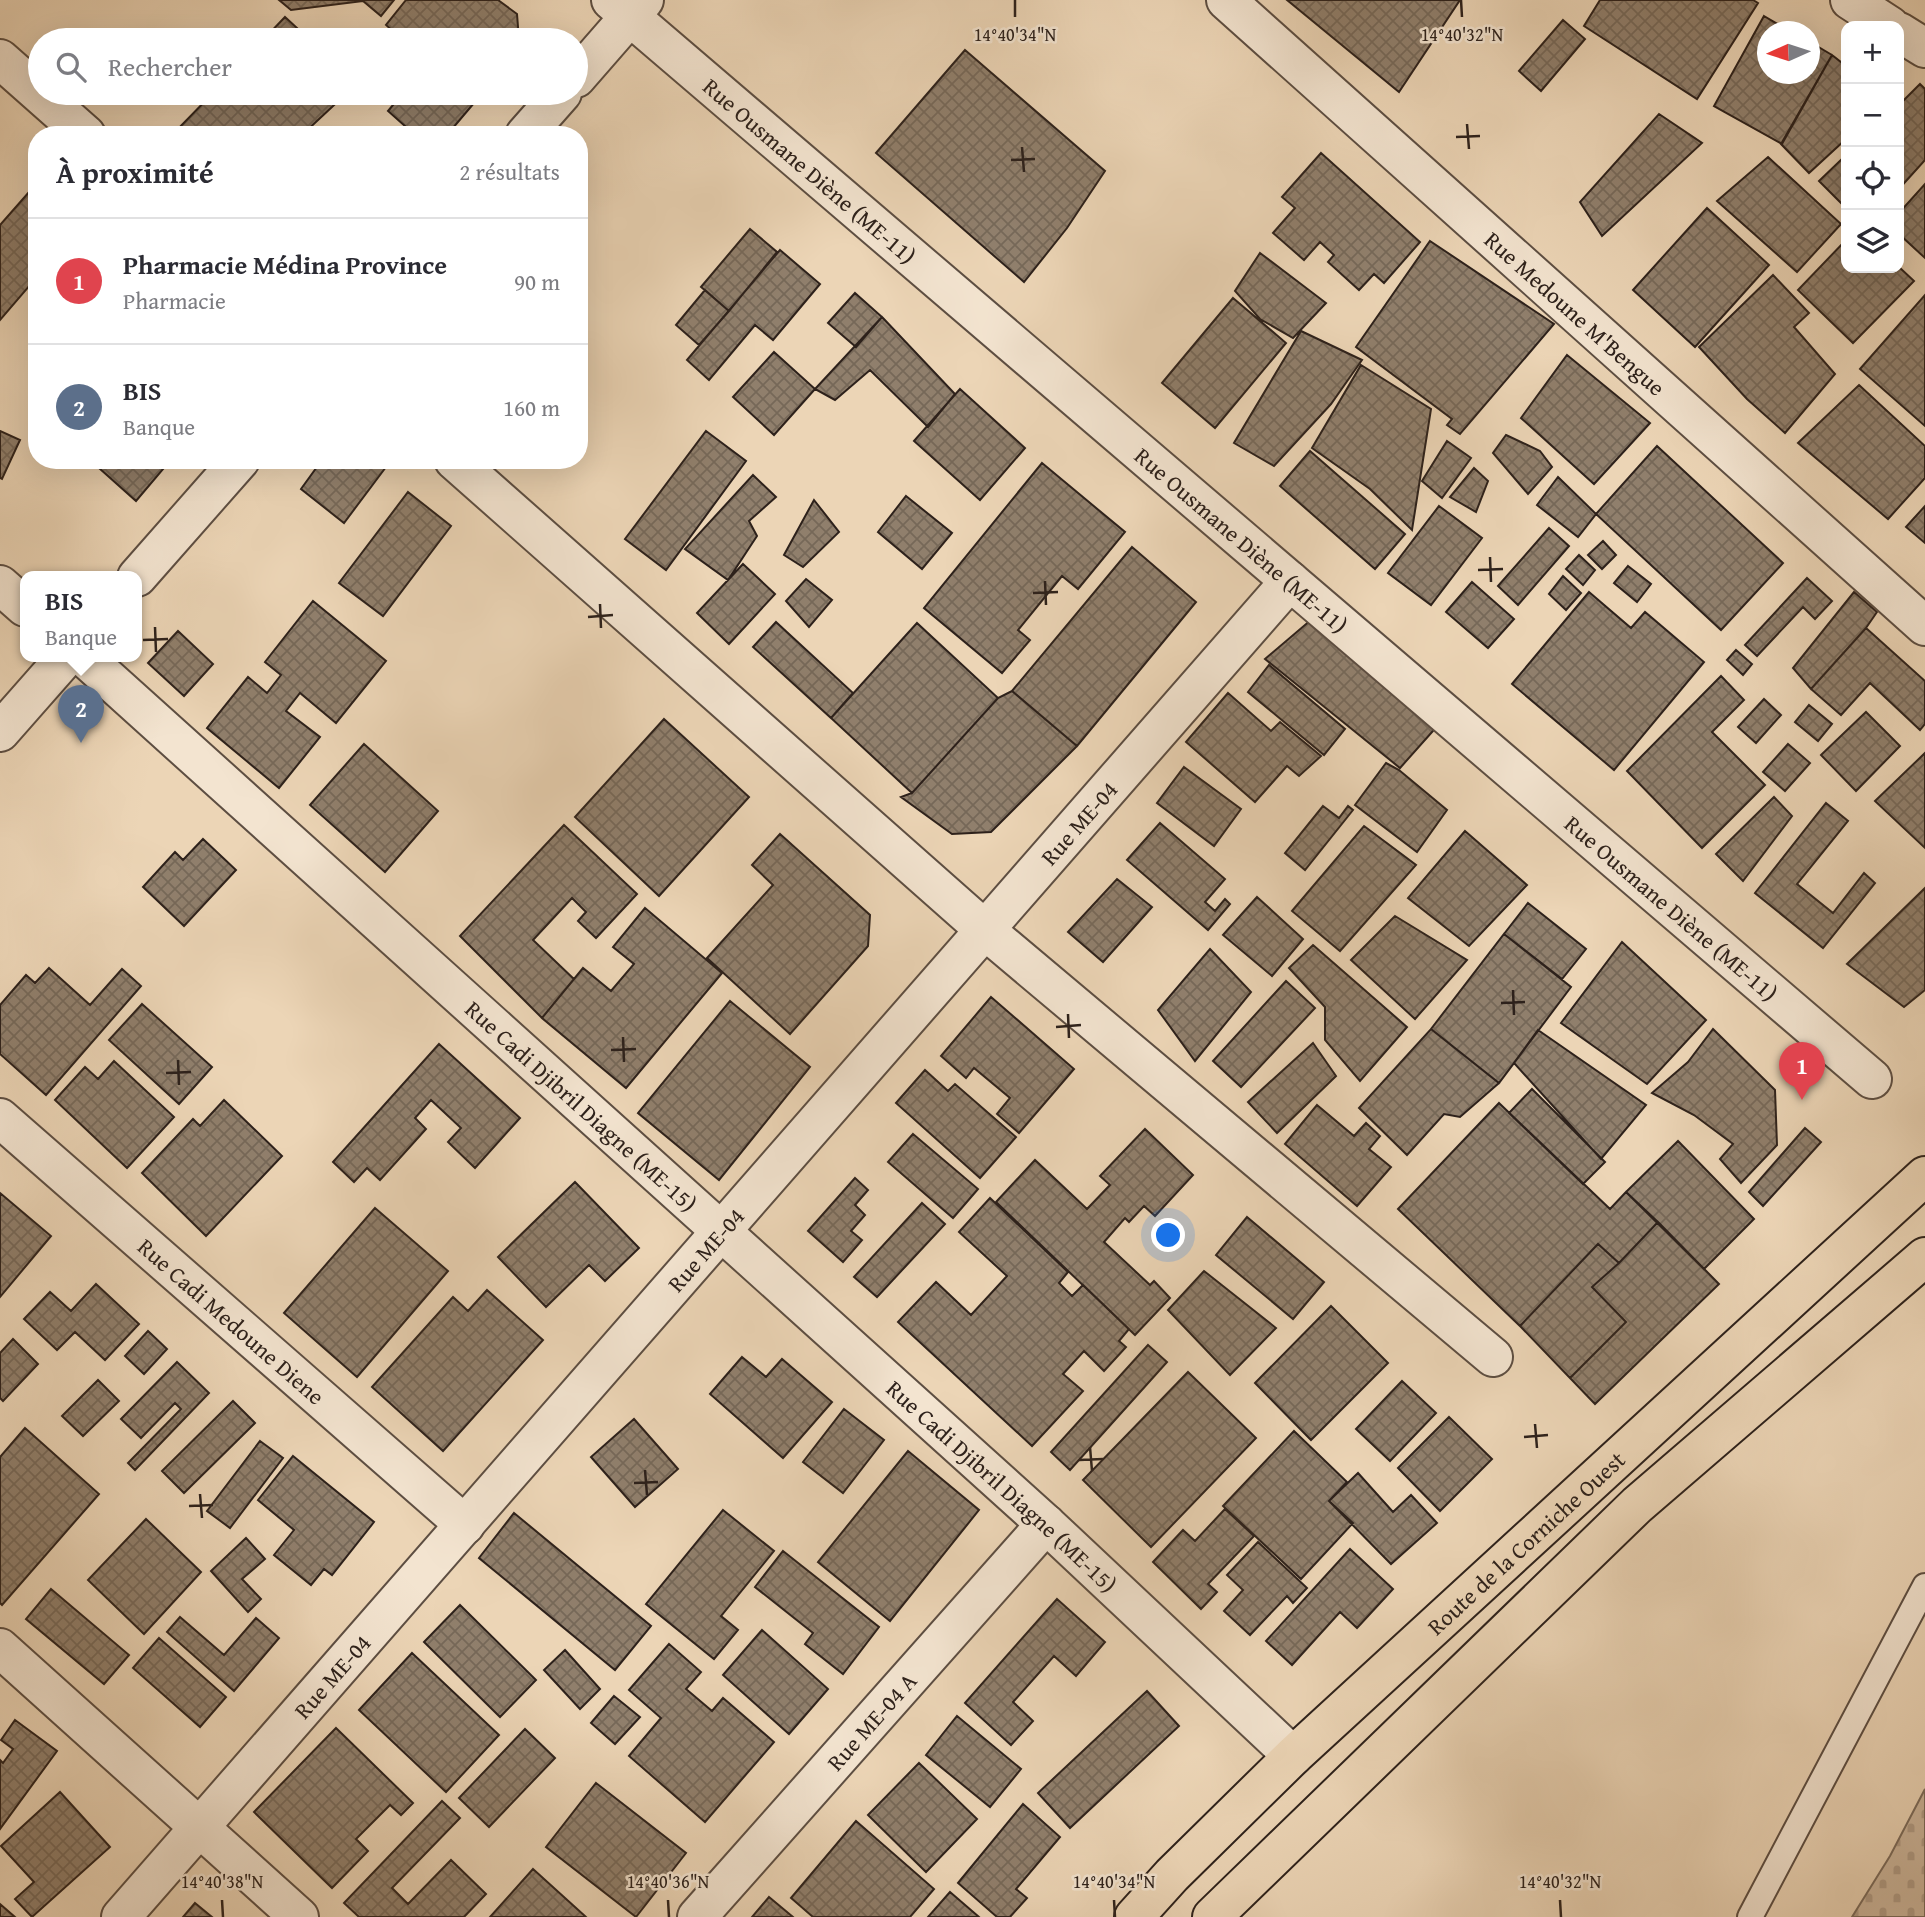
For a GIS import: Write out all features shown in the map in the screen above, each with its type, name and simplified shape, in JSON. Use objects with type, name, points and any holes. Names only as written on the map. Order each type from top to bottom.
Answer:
[{"type":"highway","name":"Route de la Corniche Ouest","points":[[1134,1917],[1171,1875],[1293,1756],[1925,1176]]},
{"type":"highway","points":[[1212,1917],[1637,1505],[1924,1262]]},
{"type":"street","name":"Rue Medoune M'Bengue","points":[[1226,0],[1925,626]]},
{"type":"street","points":[[1850,0],[1882,21]]},
{"type":"street","points":[[588,61],[629,5]]},
{"type":"street","name":"Rue Ousmane Diène (ME-11)","points":[[629,5],[1290,581],[1872,1079]]},
{"type":"street","points":[[1904,35],[1925,48]]},
{"type":"street","points":[[0,59],[28,84]]},
{"type":"street","points":[[52,105],[76,126]]},
{"type":"street","points":[[533,126],[551,105]]},
{"type":"street","points":[[142,571],[232,469]]},
{"type":"street","points":[[464,469],[985,930],[1493,1357]]},
{"type":"street","name":"Rue ME-04","points":[[121,1917],[1290,581]]},
{"type":"street","points":[[0,585],[20,603]]},
{"type":"street","points":[[0,732],[62,662]]},
{"type":"street","name":"Rue Cadi Djibril Diagne (ME-15)","points":[[89,662],[1046,1524],[1293,1756]]},
{"type":"street","name":"Rue Cadi Medoune Diene","points":[[0,1118],[465,1525]]},
{"type":"street","name":"Rue ME-04 A","points":[[697,1917],[1046,1524]]},
{"type":"street","points":[[0,1648],[299,1917]]},
{"type":"lane","points":[[1750,1917],[1925,1586]]},
{"type":"green space","points":[[1925,1789],[1925,1917],[1852,1917],[1890,1856]]},
{"type":"building","points":[[279,0],[394,0],[381,16],[363,1],[291,10]]},
{"type":"building","points":[[406,0],[498,0],[517,14],[518,28],[389,28],[386,25]]},
{"type":"building","points":[[1287,0],[1460,0],[1399,92]]},
{"type":"building","points":[[1600,0],[1753,0],[1758,3],[1697,99],[1584,26]]},
{"type":"building","points":[[285,17],[297,28],[274,28]]},
{"type":"building","points":[[1563,20],[1585,39],[1541,91],[1519,71]]},
{"type":"building","points":[[1757,29],[1757,84],[1816,84],[1782,144],[1714,106]]},
{"type":"building","points":[[1820,48],[1832,55],[1820,76]]},
{"type":"building","points":[[965,50],[1105,171],[1067,228],[1024,282],[876,153]]},
{"type":"building","points":[[1832,55],[1841,62],[1841,144],[1809,173],[1781,144],[1815,84],[1820,84],[1820,76]]},
{"type":"building","points":[[1920,84],[1925,89],[1925,160],[1904,183],[1904,147],[1904,100]]},
{"type":"building","points":[[201,105],[334,105],[312,126],[181,126]]},
{"type":"building","points":[[393,105],[472,105],[455,126],[405,126],[388,111]]},
{"type":"building","points":[[1659,114],[1702,143],[1602,236],[1580,202]]},
{"type":"building","points":[[1321,153],[1420,242],[1384,283],[1374,274],[1359,290],[1328,262],[1334,255],[1320,242],[1304,260],[1273,233],[1295,208],[1282,197]]},
{"type":"building","points":[[1768,157],[1841,224],[1797,272],[1717,201]]},
{"type":"building","points":[[1841,160],[1841,203],[1819,181]]},
{"type":"building","points":[[1925,184],[1925,258],[1904,239],[1904,207]]},
{"type":"building","points":[[28,193],[28,287],[0,320],[0,225]]},
{"type":"building","points":[[1707,208],[1769,265],[1695,347],[1633,290]]},
{"type":"building","points":[[750,229],[777,252],[729,311],[701,287]]},
{"type":"building","points":[[1430,241],[1554,324],[1460,434],[1447,425],[1452,419],[1356,347]]},
{"type":"building","points":[[1841,245],[1841,273],[1904,272],[1914,281],[1853,343],[1798,290]]},
{"type":"building","points":[[780,250],[820,284],[773,340],[755,325],[709,380],[687,360]]},
{"type":"building","points":[[1260,253],[1326,303],[1293,338],[1260,319],[1235,291]]},
{"type":"building","points":[[1773,275],[1809,313],[1794,327],[1835,374],[1785,433],[1747,399],[1699,347]]},
{"type":"building","points":[[705,290],[729,311],[699,345],[676,325]]},
{"type":"building","points":[[855,293],[882,317],[856,347],[828,323]]},
{"type":"building","points":[[1925,295],[1925,426],[1860,369]]},
{"type":"building","points":[[1233,298],[1286,343],[1215,428],[1162,383]]},
{"type":"building","points":[[882,317],[955,394],[928,427],[870,370],[835,400],[815,389]]},
{"type":"building","points":[[1301,331],[1362,360],[1331,404],[1274,466],[1234,443]]},
{"type":"building","points":[[774,352],[815,389],[774,435],[733,397]]},
{"type":"building","points":[[1567,355],[1650,423],[1594,484],[1521,418]]},
{"type":"building","points":[[1361,365],[1431,409],[1412,530],[1370,489],[1312,448]]},
{"type":"building","points":[[1859,385],[1925,446],[1925,478],[1888,519],[1798,443]]},
{"type":"building","points":[[960,389],[1025,448],[980,500],[914,441]]},
{"type":"building","points":[[0,431],[20,440],[2,479],[0,478]]},
{"type":"building","points":[[706,431],[746,461],[666,570],[625,539]]},
{"type":"building","points":[[1506,435],[1540,451],[1552,467],[1528,494],[1493,453]]},
{"type":"building","points":[[1447,441],[1471,458],[1442,498],[1422,481]]},
{"type":"building","points":[[1657,446],[1783,563],[1721,630],[1596,514]]},
{"type":"building","points":[[1310,451],[1405,534],[1375,569],[1280,486]]},
{"type":"building","points":[[1042,463],[1125,532],[1078,589],[1062,576],[1018,630],[1030,640],[1002,673],[924,608]]},
{"type":"building","points":[[1474,468],[1488,481],[1476,512],[1450,497]]},
{"type":"building","points":[[100,469],[163,469],[136,501]]},
{"type":"building","points":[[315,469],[384,469],[344,523],[301,489]]},
{"type":"building","points":[[753,475],[776,497],[749,521],[757,536],[728,580],[685,549]]},
{"type":"building","points":[[1558,477],[1596,514],[1578,537],[1537,505]]},
{"type":"building","points":[[408,492],[451,526],[383,616],[339,583]]},
{"type":"building","points":[[906,496],[952,533],[922,569],[878,532]]},
{"type":"building","points":[[814,500],[839,532],[803,567],[784,555]]},
{"type":"building","points":[[1439,506],[1482,538],[1431,605],[1388,573]]},
{"type":"building","points":[[1925,506],[1925,543],[1906,527]]},
{"type":"building","points":[[1549,528],[1569,546],[1518,605],[1498,586]]},
{"type":"building","points":[[1603,541],[1616,555],[1602,569],[1588,555]]},
{"type":"building","points":[[1132,547],[1196,602],[1077,746],[1012,691]]},
{"type":"building","points":[[1579,555],[1595,570],[1583,585],[1566,569]]},
{"type":"building","points":[[743,564],[775,594],[729,644],[697,613]]},
{"type":"building","points":[[1628,566],[1651,584],[1637,602],[1614,583]]},
{"type":"building","points":[[1563,576],[1581,593],[1566,610],[1549,594]]},
{"type":"building","points":[[1807,578],[1832,601],[1815,619],[1803,607],[1757,656],[1745,645]]},
{"type":"building","points":[[806,579],[832,600],[809,627],[786,601]]},
{"type":"building","points":[[1472,582],[1514,619],[1488,648],[1446,612]]},
{"type":"building","points":[[1589,592],[1631,628],[1645,612],[1704,662],[1614,770],[1512,684]]},
{"type":"building","points":[[1854,592],[1877,612],[1811,689],[1793,668]]},
{"type":"building","points":[[313,601],[386,661],[336,723],[300,693],[286,711],[320,737],[279,788],[207,728],[248,677],[267,693],[281,675],[265,662]]},
{"type":"building","points":[[1312,619],[1440,723],[1400,768],[1265,659]]},
{"type":"building","points":[[776,622],[853,693],[831,718],[753,647]]},
{"type":"building","points":[[917,623],[998,698],[912,793],[831,718]]},
{"type":"building","points":[[1866,628],[1925,681],[1925,724],[1920,730],[1870,683],[1841,715],[1811,689]]},
{"type":"building","points":[[178,631],[213,664],[184,696],[148,663]]},
{"type":"building","points":[[1736,650],[1752,664],[1743,675],[1727,660]]},
{"type":"building","points":[[1269,665],[1345,729],[1324,755],[1248,692]]},
{"type":"building","points":[[1721,676],[1744,700],[1712,732],[1765,785],[1702,848],[1627,771]]},
{"type":"building","points":[[1012,691],[1077,746],[991,832],[952,834],[901,797],[912,793],[998,698]]},
{"type":"building","points":[[1228,693],[1271,731],[1280,722],[1321,756],[1299,776],[1287,766],[1255,802],[1186,742]]},
{"type":"building","points":[[1764,699],[1781,715],[1756,743],[1738,727]]},
{"type":"building","points":[[1809,705],[1832,724],[1818,741],[1795,722]]},
{"type":"building","points":[[1866,712],[1900,746],[1856,791],[1821,755]]},
{"type":"building","points":[[664,719],[749,797],[659,896],[575,817]]},
{"type":"building","points":[[364,744],[438,811],[385,872],[310,805]]},
{"type":"building","points":[[1788,744],[1810,763],[1785,791],[1763,772]]},
{"type":"building","points":[[1925,753],[1925,848],[1875,801]]},
{"type":"building","points":[[1386,763],[1399,770],[1447,810],[1417,852],[1355,805]]},
{"type":"building","points":[[1184,767],[1241,809],[1214,846],[1157,803]]},
{"type":"building","points":[[1774,797],[1792,816],[1743,881],[1716,854]]},
{"type":"building","points":[[1826,803],[1848,821],[1797,884],[1833,913],[1864,873],[1875,883],[1823,948],[1755,893]]},
{"type":"building","points":[[1323,806],[1339,818],[1348,806],[1353,810],[1305,870],[1285,853]]},
{"type":"building","points":[[1160,823],[1225,879],[1205,902],[1215,911],[1225,899],[1230,904],[1208,930],[1127,860]]},
{"type":"building","points":[[564,825],[637,894],[596,938],[578,921],[586,912],[572,898],[533,940],[574,979],[542,1018],[460,936]]},
{"type":"building","points":[[1364,826],[1416,865],[1340,951],[1292,911]]},
{"type":"building","points":[[1465,831],[1527,885],[1469,946],[1408,898]]},
{"type":"building","points":[[780,834],[870,915],[868,946],[790,1034],[707,958],[773,885],[752,865]]},
{"type":"building","points":[[203,839],[236,870],[184,926],[143,887],[175,852],[183,860]]},
{"type":"building","points":[[1117,879],[1152,907],[1103,962],[1068,932]]},
{"type":"building","points":[[1925,888],[1925,990],[1904,1007],[1847,964]]},
{"type":"building","points":[[1257,897],[1303,939],[1272,976],[1223,935]]},
{"type":"building","points":[[1528,903],[1586,949],[1562,979],[1504,934]]},
{"type":"building","points":[[645,908],[722,973],[626,1088],[542,1018],[583,968],[611,991],[634,964],[613,947]]},
{"type":"building","points":[[1395,916],[1467,960],[1415,1019],[1351,960]]},
{"type":"building","points":[[1504,934],[1571,987],[1499,1083],[1431,1029]]},
{"type":"building","points":[[1622,942],[1706,1020],[1647,1084],[1561,1023]]},
{"type":"building","points":[[1313,945],[1407,1027],[1360,1081],[1325,1040],[1325,1007],[1289,968]]},
{"type":"building","points":[[1210,949],[1251,992],[1195,1061],[1158,1010]]},
{"type":"building","points":[[49,968],[90,1005],[122,969],[141,986],[46,1095],[0,1054],[0,1005],[26,975],[35,983]]},
{"type":"building","points":[[1286,981],[1315,1008],[1241,1087],[1213,1061]]},
{"type":"building","points":[[991,997],[1074,1069],[1019,1133],[997,1114],[1010,1098],[974,1068],[966,1078],[941,1056]]},
{"type":"building","points":[[730,1001],[810,1067],[719,1180],[638,1113]]},
{"type":"building","points":[[142,1004],[212,1067],[179,1104],[109,1040]]},
{"type":"building","points":[[1431,1029],[1499,1083],[1460,1117],[1444,1114],[1407,1155],[1359,1108]]},
{"type":"building","points":[[1713,1029],[1775,1090],[1777,1145],[1741,1183],[1720,1159],[1733,1144],[1694,1115],[1652,1093],[1688,1062]]},
{"type":"building","points":[[1538,1030],[1646,1105],[1601,1159],[1514,1063]]},
{"type":"building","points":[[1313,1043],[1336,1076],[1277,1133],[1248,1102]]},
{"type":"building","points":[[439,1044],[520,1118],[475,1168],[448,1142],[461,1128],[431,1100],[415,1118],[426,1129],[380,1180],[367,1168],[354,1182],[333,1162]]},
{"type":"building","points":[[114,1061],[174,1117],[127,1168],[55,1100],[85,1067],[98,1079]]},
{"type":"building","points":[[925,1070],[948,1091],[955,1084],[1016,1137],[980,1178],[896,1103]]},
{"type":"building","points":[[1532,1089],[1605,1162],[1583,1184],[1509,1113]]},
{"type":"building","points":[[224,1100],[282,1156],[206,1236],[142,1173],[193,1119],[200,1126]]},
{"type":"building","points":[[1499,1103],[1610,1209],[1626,1192],[1658,1222],[1619,1263],[1598,1244],[1520,1326],[1398,1209]]},
{"type":"building","points":[[1317,1105],[1354,1136],[1366,1123],[1380,1136],[1369,1149],[1391,1167],[1357,1206],[1285,1144]]},
{"type":"building","points":[[1805,1128],[1821,1142],[1763,1206],[1749,1192]]},
{"type":"building","points":[[1145,1129],[1193,1175],[1155,1216],[1144,1206],[1129,1222],[1125,1218],[1104,1242],[1150,1285],[1154,1281],[1170,1298],[1135,1335],[996,1202],[1035,1160],[1087,1209],[1110,1185],[1100,1176]]},
{"type":"building","points":[[913,1134],[978,1189],[953,1218],[888,1162]]},
{"type":"building","points":[[1678,1141],[1754,1219],[1704,1269],[1626,1192]]},
{"type":"building","points":[[855,1178],[868,1190],[855,1205],[865,1215],[851,1231],[862,1240],[843,1262],[808,1231]]},
{"type":"building","points":[[575,1182],[639,1248],[605,1281],[589,1265],[546,1307],[498,1257]]},
{"type":"building","points":[[0,1193],[51,1236],[0,1297]]},
{"type":"building","points":[[990,1198],[1068,1272],[1059,1283],[1072,1296],[1083,1285],[1129,1329],[1119,1341],[1126,1347],[1104,1371],[1084,1351],[1063,1374],[1083,1391],[1032,1446],[898,1322],[936,1282],[971,1315],[1007,1276],[959,1232]]},
{"type":"building","points":[[922,1203],[945,1224],[877,1297],[854,1277]]},
{"type":"building","points":[[375,1208],[448,1271],[357,1377],[284,1313]]},
{"type":"building","points":[[1247,1217],[1324,1282],[1293,1319],[1216,1255]]},
{"type":"building","points":[[1658,1222],[1719,1284],[1595,1404],[1570,1378],[1626,1322],[1592,1287]]},
{"type":"building","points":[[1598,1244],[1619,1263],[1592,1287],[1626,1322],[1570,1378],[1520,1326]]},
{"type":"building","points":[[1204,1271],[1276,1328],[1230,1375],[1168,1310]]},
{"type":"building","points":[[96,1284],[139,1324],[105,1360],[75,1332],[57,1350],[24,1319],[50,1292],[71,1311]]},
{"type":"building","points":[[487,1290],[543,1340],[443,1451],[372,1387],[453,1297],[468,1311]]},
{"type":"building","points":[[1331,1306],[1388,1363],[1311,1440],[1255,1383]]},
{"type":"building","points":[[148,1331],[167,1349],[144,1374],[125,1356]]},
{"type":"building","points":[[13,1339],[38,1364],[3,1401],[0,1398],[0,1353]]},
{"type":"building","points":[[1148,1345],[1167,1362],[1070,1470],[1051,1452]]},
{"type":"building","points":[[742,1357],[766,1377],[782,1359],[832,1402],[783,1458],[710,1394]]},
{"type":"building","points":[[177,1362],[209,1393],[135,1470],[128,1463],[181,1409],[175,1403],[141,1438],[121,1419]]},
{"type":"building","points":[[1188,1372],[1256,1438],[1151,1547],[1083,1480]]},
{"type":"building","points":[[98,1380],[119,1401],[83,1436],[62,1416]]},
{"type":"building","points":[[1402,1381],[1436,1413],[1390,1461],[1356,1429]]},
{"type":"building","points":[[233,1401],[255,1423],[184,1493],[162,1471]]},
{"type":"building","points":[[844,1409],[884,1440],[843,1493],[803,1462]]},
{"type":"building","points":[[1449,1417],[1492,1459],[1440,1511],[1398,1468]]},
{"type":"building","points":[[634,1419],[678,1469],[635,1507],[591,1457]]},
{"type":"building","points":[[25,1428],[99,1494],[2,1605],[0,1457]]},
{"type":"building","points":[[1294,1431],[1347,1482],[1329,1501],[1353,1523],[1301,1579],[1223,1506]]},
{"type":"building","points":[[260,1441],[283,1458],[230,1528],[207,1511]]},
{"type":"building","points":[[908,1451],[979,1510],[890,1621],[818,1562]]},
{"type":"building","points":[[293,1456],[374,1522],[332,1575],[324,1569],[311,1585],[274,1555],[294,1530],[258,1500]]},
{"type":"building","points":[[1358,1473],[1393,1512],[1411,1495],[1437,1523],[1391,1564],[1329,1501]]},
{"type":"building","points":[[1225,1509],[1254,1536],[1208,1584],[1217,1592],[1201,1609],[1153,1562],[1183,1530],[1195,1541]]},
{"type":"building","points":[[723,1510],[774,1551],[721,1616],[738,1630],[714,1659],[646,1604]]},
{"type":"building","points":[[514,1513],[651,1626],[615,1670],[479,1558]]},
{"type":"building","points":[[146,1519],[201,1572],[144,1634],[88,1580]]},
{"type":"building","points":[[246,1538],[265,1559],[242,1579],[261,1599],[248,1612],[211,1571]]},
{"type":"building","points":[[1258,1542],[1307,1588],[1293,1603],[1287,1596],[1250,1635],[1224,1611],[1243,1590],[1227,1575]]},
{"type":"building","points":[[1350,1549],[1393,1589],[1357,1628],[1340,1612],[1292,1665],[1266,1641]]},
{"type":"building","points":[[783,1551],[879,1627],[843,1674],[805,1644],[813,1633],[755,1587]]},
{"type":"building","points":[[51,1589],[129,1655],[104,1684],[26,1619]]},
{"type":"building","points":[[1057,1599],[1105,1642],[1076,1676],[1054,1656],[1013,1702],[1033,1721],[1011,1745],[965,1703]]},
{"type":"building","points":[[460,1605],[536,1680],[500,1717],[424,1642]]},
{"type":"building","points":[[180,1617],[224,1655],[256,1618],[279,1638],[234,1691],[167,1632]]},
{"type":"building","points":[[762,1630],[828,1689],[789,1734],[723,1675]]},
{"type":"building","points":[[159,1638],[226,1697],[200,1727],[133,1668]]},
{"type":"building","points":[[669,1644],[701,1672],[686,1689],[712,1711],[723,1698],[774,1742],[705,1822],[629,1756],[661,1718],[629,1690]]},
{"type":"building","points":[[565,1650],[600,1689],[580,1709],[544,1670]]},
{"type":"building","points":[[412,1653],[499,1735],[446,1792],[359,1710]]},
{"type":"building","points":[[1147,1691],[1179,1726],[1070,1828],[1038,1793]]},
{"type":"building","points":[[614,1696],[640,1717],[615,1744],[591,1723]]},
{"type":"building","points":[[957,1716],[1021,1769],[990,1807],[926,1755]]},
{"type":"building","points":[[15,1720],[57,1751],[0,1829],[0,1760],[3,1763],[13,1749],[1,1740]]},
{"type":"building","points":[[336,1728],[413,1803],[401,1815],[390,1805],[356,1839],[368,1851],[332,1888],[254,1812]]},
{"type":"building","points":[[525,1729],[555,1758],[489,1827],[459,1798]]},
{"type":"building","points":[[919,1763],[977,1819],[926,1872],[868,1815]]},
{"type":"building","points":[[596,1783],[686,1853],[636,1917],[546,1847]]},
{"type":"building","points":[[60,1792],[110,1847],[32,1917],[15,1899],[34,1882],[1,1846]]},
{"type":"building","points":[[442,1801],[460,1818],[392,1888],[408,1904],[451,1860],[486,1894],[464,1917],[359,1917],[344,1903]]},
{"type":"building","points":[[1023,1804],[1060,1837],[1016,1889],[1027,1898],[1010,1917],[997,1917],[958,1883]]},
{"type":"building","points":[[856,1821],[934,1889],[910,1917],[813,1917],[791,1898]]},
{"type":"building","points":[[533,1869],[586,1917],[490,1917]]},
{"type":"building","points":[[950,1892],[979,1917],[928,1917]]},
{"type":"building","points":[[769,1897],[793,1917],[752,1917]]},
{"type":"building","points":[[195,1903],[212,1917],[183,1917]]},
{"type":"building","points":[[0,1904],[15,1917],[0,1917]]},
{"type":"place","name":"BIS","points":[[81,743]]},
{"type":"place","name":"Pharmacie Médina Province","points":[[1802,1100]]}]
